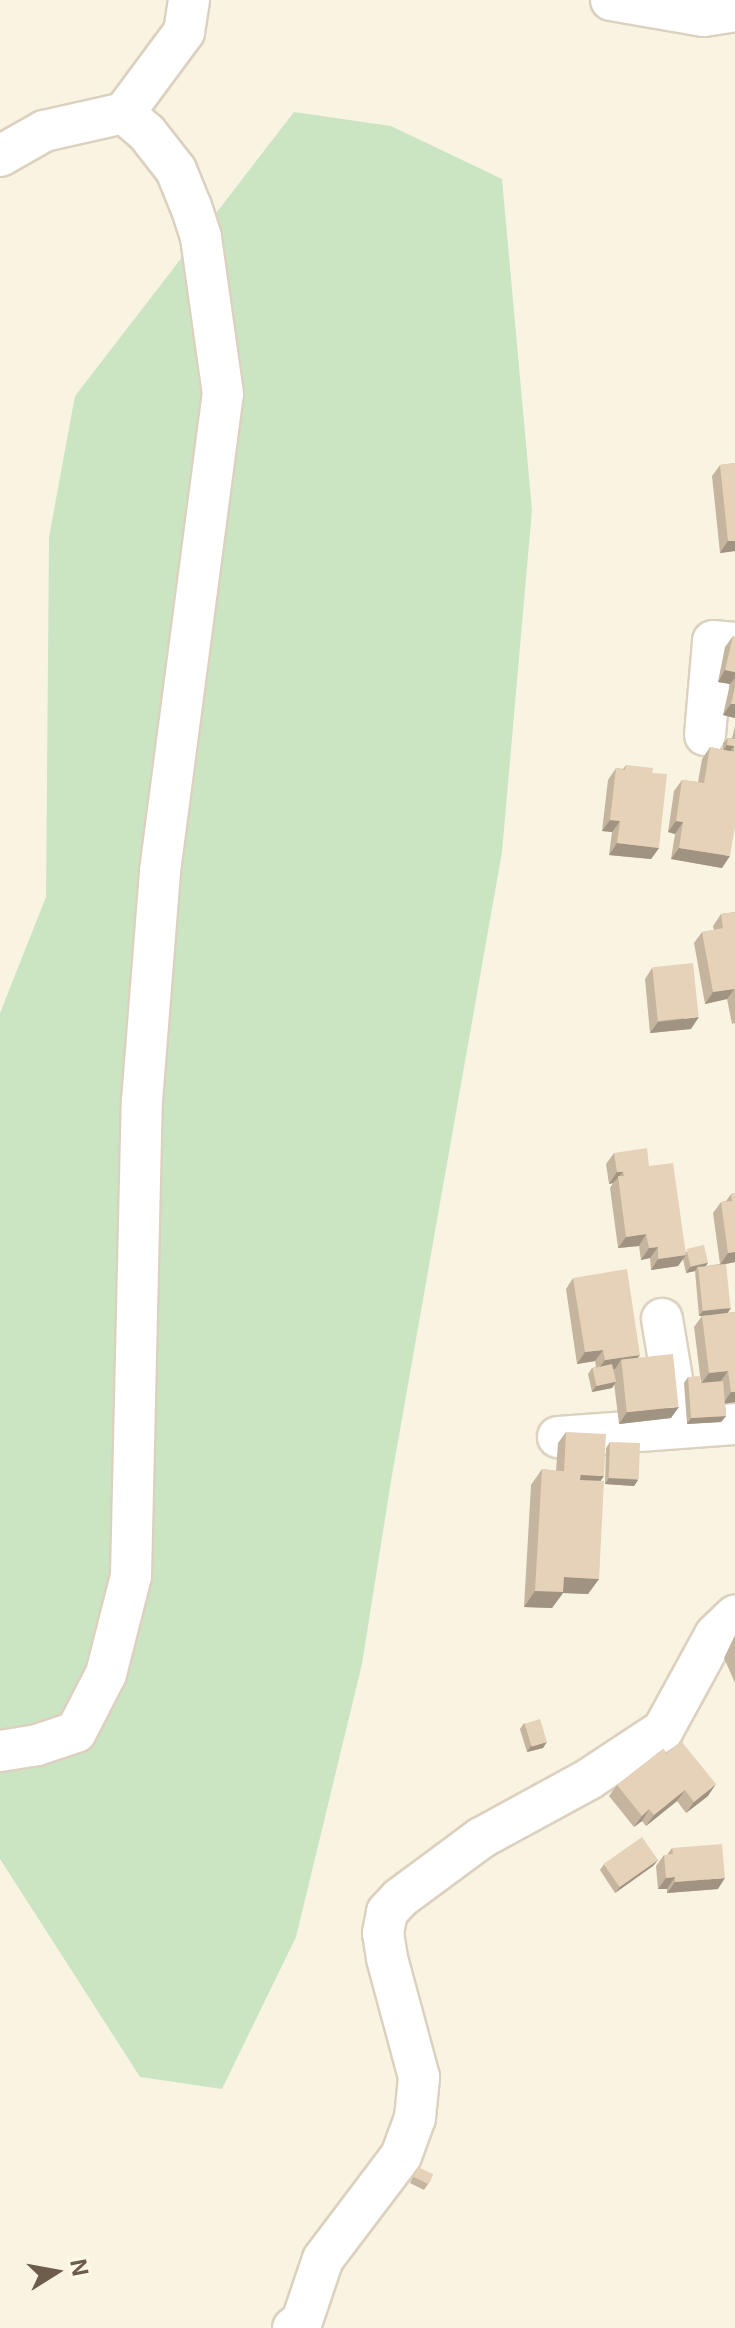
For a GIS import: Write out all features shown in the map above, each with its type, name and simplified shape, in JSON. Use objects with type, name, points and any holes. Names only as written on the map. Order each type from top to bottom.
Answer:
[{"type":"street","points":[[0,156],[44,131],[124,113],[184,32],[189,0]]},
{"type":"street","points":[[611,0],[704,16],[735,11]]},
{"type":"street","points":[[0,1751],[37,1745],[76,1732],[106,1674],[131,1576],[142,1101],[156,917],[223,394],[201,237],[191,207],[176,170],[147,133],[124,113]]},
{"type":"street","points":[[705,735],[713,641],[735,643]]},
{"type":"street","points":[[662,1319],[680,1429]]},
{"type":"street","points":[[558,1437],[735,1424]]},
{"type":"street","points":[[293,2328],[302,2321],[323,2259],[401,2156],[415,2118],[419,2077],[387,1958],[383,1933],[387,1912],[400,1898],[481,1838],[589,1779],[663,1730],[715,1635],[735,1616]]},
{"type":"green space","points":[[294,112],[391,126],[502,179],[532,510],[502,852],[391,1481],[362,1664],[296,1937],[222,2089],[140,2077],[0,1859],[0,1013],[46,897],[49,537],[75,396]]},
{"type":"building","points":[[735,463],[735,541],[728,541],[720,465]]},
{"type":"building","points":[[735,637],[735,672],[725,670]]},
{"type":"building","points":[[728,738],[735,739],[735,752],[734,746],[727,745]]},
{"type":"building","points":[[710,747],[735,752],[735,826],[730,856],[679,848],[683,822],[676,821],[682,780],[704,783]]},
{"type":"building","points":[[626,765],[653,768],[652,773],[667,774],[659,848],[617,843],[620,821],[610,820],[616,768],[625,770]]},
{"type":"building","points":[[735,912],[735,989],[713,992],[702,932],[723,928],[721,914]]},
{"type":"building","points":[[693,963],[699,1017],[658,1021],[652,967]]},
{"type":"building","points":[[647,1148],[649,1166],[673,1163],[686,1255],[658,1259],[658,1247],[649,1248],[646,1234],[626,1237],[618,1176],[624,1176],[623,1172],[617,1172],[614,1153]]},
{"type":"building","points":[[735,1193],[735,1252],[728,1253],[721,1202],[732,1201],[731,1194]]},
{"type":"building","points":[[704,1245],[708,1263],[691,1267],[686,1249]]},
{"type":"building","points":[[726,1264],[731,1308],[703,1311],[698,1267]]},
{"type":"building","points":[[627,1269],[640,1355],[605,1360],[603,1350],[585,1352],[573,1278]]},
{"type":"building","points":[[735,1312],[735,1392],[731,1392],[728,1371],[709,1373],[702,1316]]},
{"type":"building","points":[[673,1354],[679,1407],[627,1412],[621,1359]]},
{"type":"building","points":[[612,1364],[616,1382],[597,1386],[593,1368]]},
{"type":"building","points":[[700,1376],[700,1383],[723,1381],[726,1416],[691,1418],[688,1377]]},
{"type":"building","points":[[566,1432],[606,1434],[604,1476],[564,1472]]},
{"type":"building","points":[[610,1442],[640,1443],[639,1479],[609,1478]]},
{"type":"building","points":[[542,1469],[581,1473],[580,1480],[604,1481],[599,1579],[564,1577],[563,1592],[535,1591]]},
{"type":"building","points":[[540,1719],[547,1742],[532,1747],[525,1724]]},
{"type":"building","points":[[682,1742],[716,1784],[694,1802],[685,1790],[654,1815],[649,1809],[642,1816],[617,1785],[663,1749],[667,1754]]},
{"type":"building","points":[[642,1837],[658,1860],[620,1887],[603,1864]]},
{"type":"building","points":[[722,1844],[725,1878],[675,1882],[675,1877],[666,1878],[664,1855],[673,1854],[672,1848]]},
{"type":"building","points":[[418,2167],[433,2174],[429,2184],[413,2177]]}]
